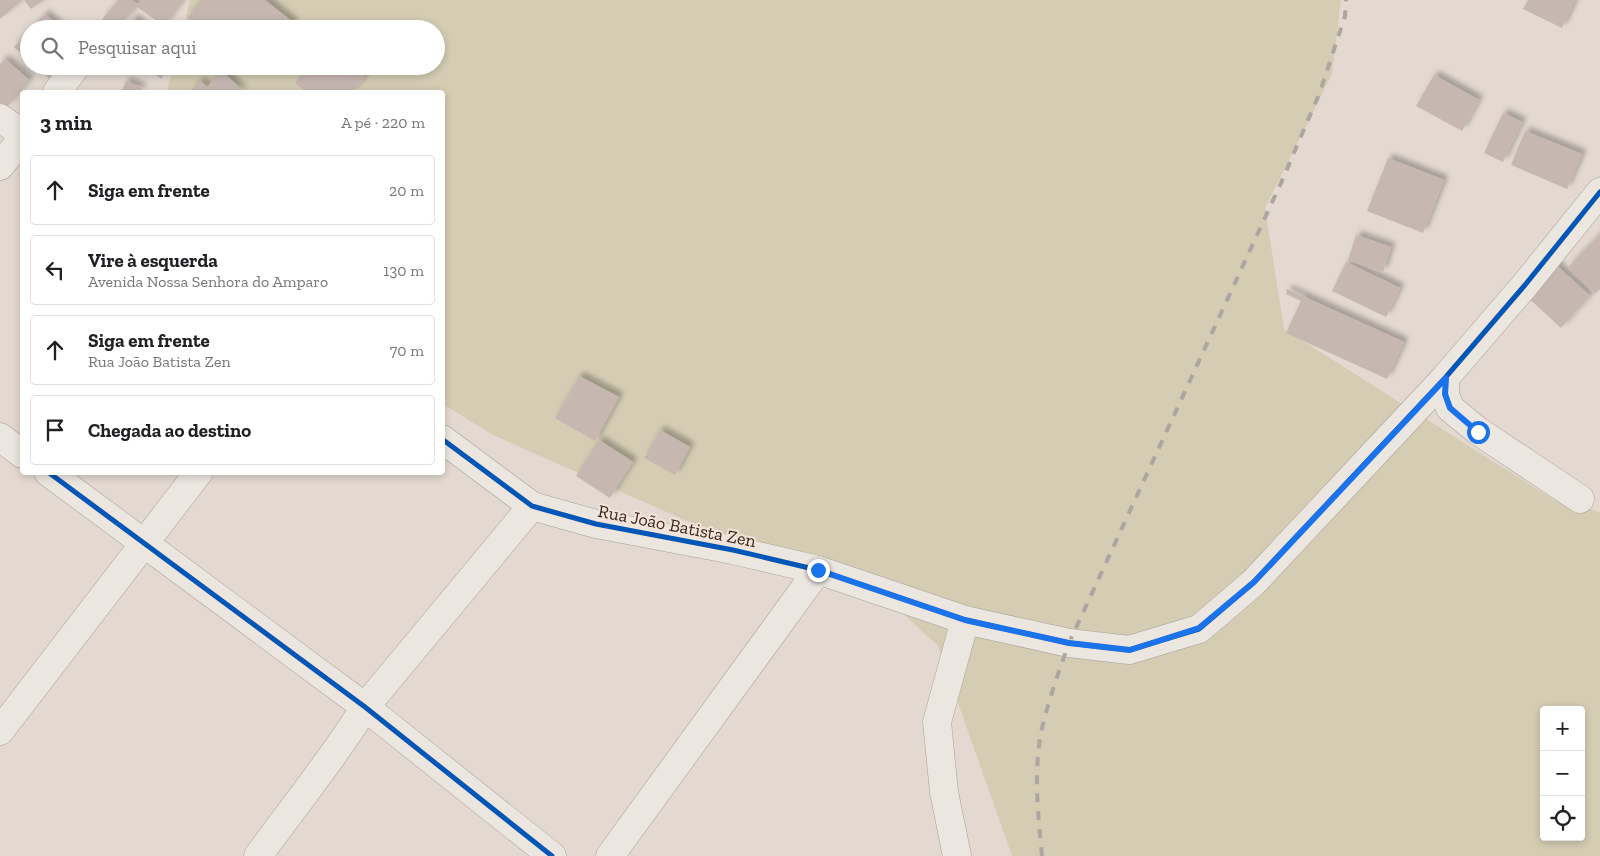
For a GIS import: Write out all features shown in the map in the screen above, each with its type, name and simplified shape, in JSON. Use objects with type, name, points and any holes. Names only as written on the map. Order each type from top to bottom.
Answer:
[{"type":"street","points":[[58,90],[69,75]]},
{"type":"street","points":[[0,118],[20,132]]},
{"type":"street","points":[[0,166],[20,141]]},
{"type":"street","name":"Rua João Batista Zen","points":[[445,441],[532,506],[596,524],[733,550],[818,570],[965,620],[1069,643],[1130,650],[1199,628],[1254,582],[1446,378],[1525,285],[1600,192]]},
{"type":"street","points":[[1446,378],[1445,394],[1450,408],[1478,432],[1580,499]]},
{"type":"street","points":[[0,437],[20,452]]},
{"type":"street","points":[[52,475],[365,707],[552,856]]},
{"type":"street","points":[[0,731],[196,475]]},
{"type":"street","points":[[258,856],[345,739],[365,707],[532,506]]},
{"type":"street","points":[[610,856],[818,570]]},
{"type":"street","points":[[957,856],[944,792],[938,722],[965,620]]},
{"type":"shaded area","points":[[190,0],[1341,0],[1332,74],[1265,208],[1284,329],[1554,500],[1600,512],[1600,856],[1012,856],[938,646],[868,581],[687,521],[493,435],[445,405],[445,90],[167,90],[171,75],[445,75],[445,20],[185,20]]},
{"type":"building","points":[[0,0],[18,0],[20,2],[0,19]]},
{"type":"building","points":[[24,0],[44,0],[31,9]]},
{"type":"building","points":[[119,0],[132,0],[138,5],[142,0],[183,0],[168,20],[155,20],[137,7],[125,20],[102,19]]},
{"type":"building","points":[[202,0],[265,0],[290,20],[189,20],[187,18]]},
{"type":"building","points":[[1528,0],[1575,0],[1562,28],[1523,9]]},
{"type":"building","points":[[45,14],[52,20],[39,20]]},
{"type":"building","points":[[20,41],[20,52],[14,47]]},
{"type":"building","points":[[5,59],[20,72],[20,75],[23,75],[30,81],[6,108],[0,103],[0,64]]},
{"type":"building","points":[[46,75],[56,75],[51,80]]},
{"type":"building","points":[[156,75],[164,75],[161,79]]},
{"type":"building","points":[[218,75],[226,75],[242,90],[212,90],[208,86]]},
{"type":"building","points":[[302,75],[363,75],[365,77],[353,90],[304,90],[295,83]]},
{"type":"building","points":[[1434,75],[1479,100],[1462,131],[1416,106]]},
{"type":"building","points":[[126,81],[142,88],[141,90],[122,90]]},
{"type":"building","points":[[201,81],[210,90],[191,90]]},
{"type":"building","points":[[1503,113],[1522,122],[1503,162],[1484,153]]},
{"type":"building","points":[[1525,131],[1582,154],[1567,189],[1511,165]]},
{"type":"building","points":[[1388,158],[1444,180],[1423,233],[1367,211]]},
{"type":"building","points":[[1600,234],[1600,289],[1595,294],[1568,267]]},
{"type":"building","points":[[1356,235],[1391,247],[1383,272],[1348,260]]},
{"type":"building","points":[[1346,262],[1400,288],[1386,317],[1332,291]]},
{"type":"building","points":[[1554,263],[1590,296],[1561,328],[1525,295]]},
{"type":"building","points":[[1287,289],[1404,342],[1387,379],[1286,333],[1301,301],[1286,294]]},
{"type":"building","points":[[579,376],[619,397],[595,441],[555,418]]},
{"type":"building","points":[[660,430],[690,447],[675,475],[644,458]]},
{"type":"building","points":[[599,440],[633,462],[610,498],[576,476]]},
{"type":"railway","points":[[1042,856],[1037,792],[1039,744],[1054,685],[1065,654],[1281,183],[1320,92],[1345,16],[1346,0]]},
{"type":"cycle path","points":[[445,441],[532,506],[596,524],[733,550],[818,570],[965,620],[1069,643],[1129,650],[1199,629],[1253,583],[1445,378],[1525,285],[1600,192]]},
{"type":"cycle path","points":[[52,475],[365,707],[552,856]]},
{"type":"route","points":[[818,570],[965,620],[1069,643],[1130,650],[1199,628],[1254,582],[1446,378],[1445,394],[1450,408],[1478,432]]}]
